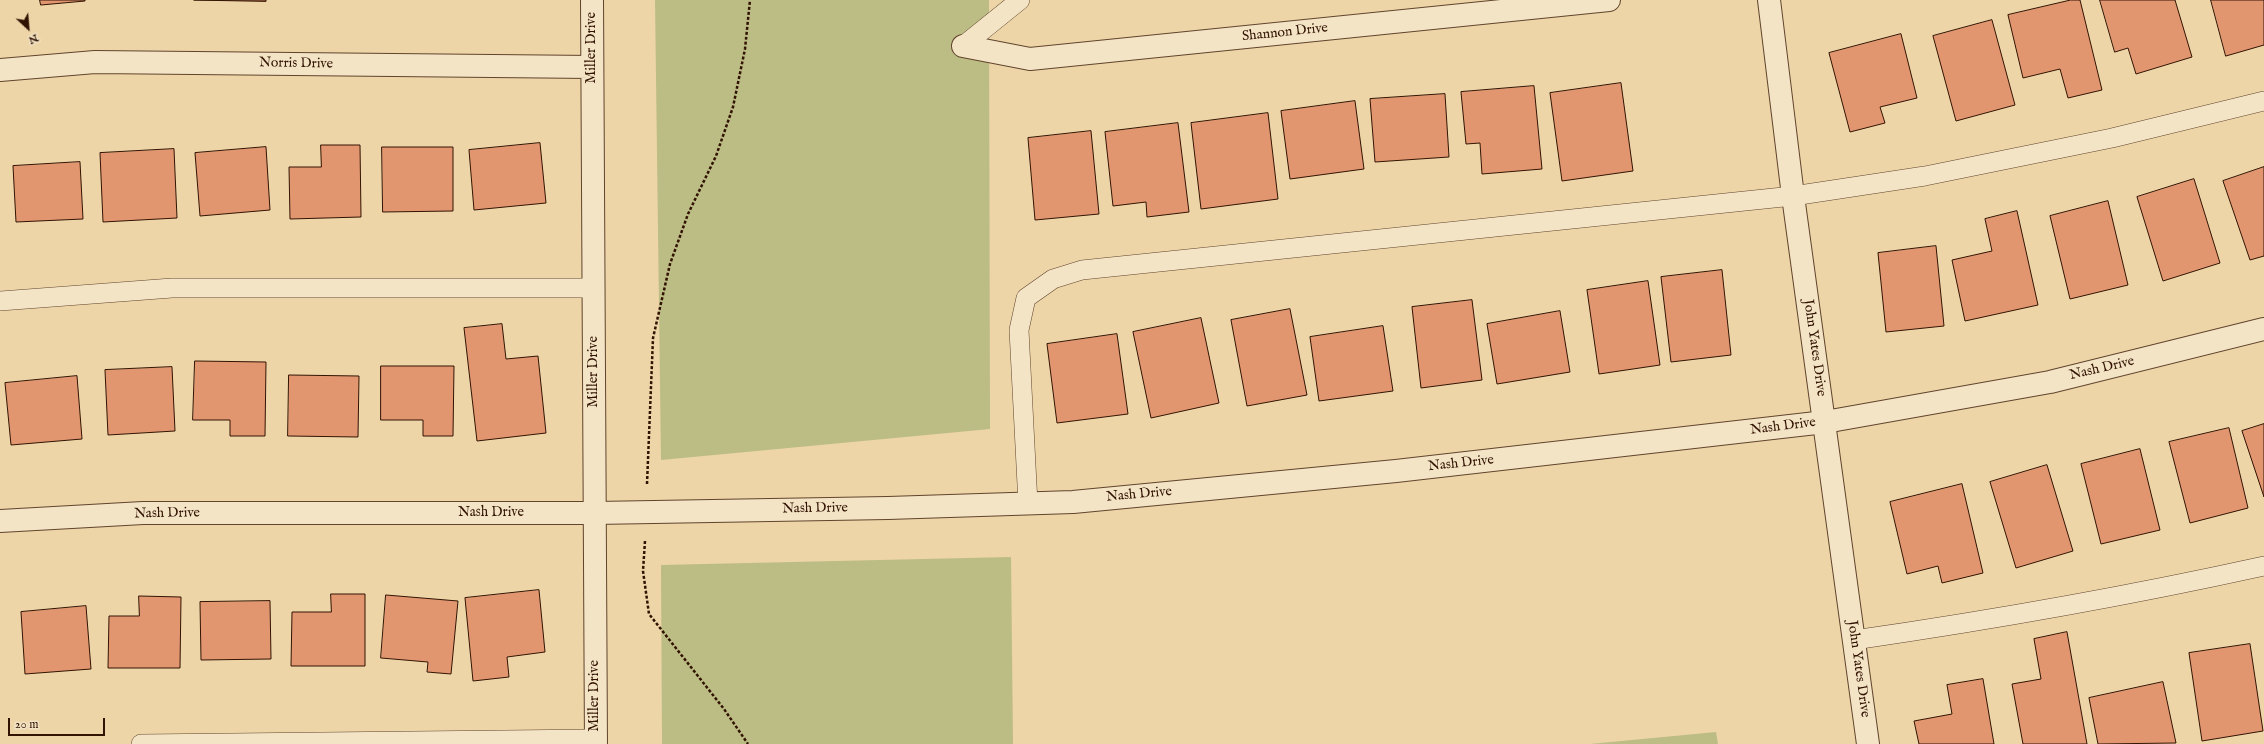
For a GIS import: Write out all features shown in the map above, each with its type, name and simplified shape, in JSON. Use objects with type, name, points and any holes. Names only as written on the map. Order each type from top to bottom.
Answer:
[{"type":"street","name":"Miller Drive","points":[[592,0],[596,741]]},
{"type":"street","name":"Shannon Drive","points":[[963,46],[1030,59],[1609,0]]},
{"type":"street","name":"John Yates Drive","points":[[1769,0],[1793,196],[1868,744]]},
{"type":"street","name":"Norris Drive","points":[[0,70],[95,62],[592,67]]},
{"type":"street","name":"Nash Drive","points":[[0,521],[144,513],[595,513],[1073,502],[1396,471],[1825,422],[2050,382],[2264,329]]},
{"type":"lane","points":[[963,46],[1020,0]]},
{"type":"lane","points":[[1028,504],[1019,330],[1026,298],[1053,279],[1082,270],[1793,196],[1933,174],[2112,138],[2264,102]]},
{"type":"lane","points":[[0,301],[172,288],[594,288]]},
{"type":"lane","points":[[1854,640],[2076,605],[2153,591],[2264,566]]},
{"type":"lane","points":[[141,744],[596,741]]},
{"type":"path","points":[[748,744],[724,709],[684,661],[649,614],[643,571],[648,411],[653,338],[670,264],[688,214],[716,156],[733,106],[745,49],[750,0]]},
{"type":"green space","points":[[655,0],[989,0],[990,429],[661,460]]},
{"type":"green space","points":[[1011,557],[1013,744],[662,744],[661,565]]},
{"type":"green space","points":[[1716,732],[1718,744],[1590,744]]},
{"type":"building","points":[[40,0],[85,0],[85,1],[41,5]]},
{"type":"building","points":[[194,0],[266,0],[266,1]]},
{"type":"building","points":[[2071,0],[2080,0],[2102,90],[2068,98],[2060,69],[2023,78],[2008,15]]},
{"type":"building","points":[[2100,0],[2175,0],[2192,57],[2136,74],[2128,48],[2115,52]]},
{"type":"building","points":[[2211,0],[2264,0],[2264,45],[2226,56]]},
{"type":"building","points":[[1992,20],[2015,105],[1956,121],[1933,36]]},
{"type":"building","points":[[1901,34],[1917,98],[1880,107],[1885,123],[1850,132],[1829,53]]},
{"type":"building","points":[[1621,83],[1633,171],[1562,181],[1550,93]]},
{"type":"building","points":[[1534,86],[1542,169],[1482,174],[1480,143],[1466,144],[1461,92]]},
{"type":"building","points":[[1445,94],[1449,157],[1375,162],[1370,99]]},
{"type":"building","points":[[1355,101],[1364,169],[1290,179],[1281,111]]},
{"type":"building","points":[[1268,113],[1278,199],[1201,209],[1191,123]]},
{"type":"building","points":[[1178,123],[1189,212],[1147,217],[1146,202],[1113,206],[1105,132]]},
{"type":"building","points":[[1091,131],[1099,214],[1035,220],[1028,138]]},
{"type":"building","points":[[540,143],[546,203],[474,210],[469,150]]},
{"type":"building","points":[[321,145],[360,145],[361,217],[290,219],[289,167],[321,167]]},
{"type":"building","points":[[266,147],[270,210],[200,216],[195,153]]},
{"type":"building","points":[[382,147],[453,147],[453,211],[383,212]]},
{"type":"building","points":[[174,149],[177,218],[103,222],[100,153]]},
{"type":"building","points":[[80,162],[83,219],[16,222],[13,166]]},
{"type":"building","points":[[2264,167],[2264,256],[2250,260],[2223,181]]},
{"type":"building","points":[[2194,179],[2220,263],[2163,281],[2137,197]]},
{"type":"building","points":[[2108,201],[2128,285],[2070,299],[2050,216]]},
{"type":"building","points":[[2017,211],[2038,305],[1965,321],[1952,260],[1992,251],[1985,219]]},
{"type":"building","points":[[1936,246],[1944,326],[1886,332],[1878,253]]},
{"type":"building","points":[[1722,270],[1731,355],[1671,362],[1661,277]]},
{"type":"building","points":[[1648,281],[1660,365],[1599,374],[1587,290]]},
{"type":"building","points":[[1472,300],[1482,380],[1421,388],[1412,307]]},
{"type":"building","points":[[1290,309],[1307,395],[1247,406],[1231,320]]},
{"type":"building","points":[[1560,311],[1570,372],[1497,384],[1487,324]]},
{"type":"building","points":[[1201,318],[1219,403],[1151,418],[1133,332]]},
{"type":"building","points":[[502,324],[506,359],[538,356],[546,433],[477,441],[464,328]]},
{"type":"building","points":[[1383,326],[1393,391],[1319,401],[1310,337]]},
{"type":"building","points":[[1117,334],[1128,414],[1057,423],[1047,344]]},
{"type":"building","points":[[195,361],[266,362],[265,436],[230,436],[230,420],[193,420]]},
{"type":"building","points":[[381,366],[454,366],[453,436],[423,436],[423,420],[381,420]]},
{"type":"building","points":[[172,367],[175,431],[108,435],[105,370]]},
{"type":"building","points":[[289,375],[359,376],[358,437],[288,436]]},
{"type":"building","points":[[77,376],[82,439],[11,445],[5,383]]},
{"type":"building","points":[[2264,424],[2264,497],[2242,431]]},
{"type":"building","points":[[2229,428],[2248,508],[2190,523],[2169,442]]},
{"type":"building","points":[[2140,449],[2160,530],[2101,544],[2081,464]]},
{"type":"building","points":[[2047,465],[2073,551],[2016,568],[1990,482]]},
{"type":"building","points":[[1962,484],[1983,573],[1942,583],[1938,566],[1907,574],[1890,502]]},
{"type":"building","points":[[539,590],[545,652],[507,657],[509,677],[473,681],[465,598]]},
{"type":"building","points":[[331,594],[365,594],[365,666],[291,666],[292,612],[331,612]]},
{"type":"building","points":[[386,595],[458,601],[451,674],[427,672],[428,662],[381,658]]},
{"type":"building","points":[[139,596],[181,597],[180,668],[108,668],[109,616],[139,616]]},
{"type":"building","points":[[270,601],[271,659],[201,660],[200,602]]},
{"type":"building","points":[[86,606],[91,669],[25,674],[21,612]]},
{"type":"building","points":[[2067,632],[2087,744],[2023,744],[2012,684],[2041,679],[2034,639]]},
{"type":"building","points":[[2250,644],[2263,731],[2202,741],[2189,653]]},
{"type":"building","points":[[1983,679],[1994,744],[1919,744],[1914,721],[1952,714],[1947,685]]},
{"type":"building","points":[[2163,682],[2176,743],[2098,744],[2089,698]]}]
